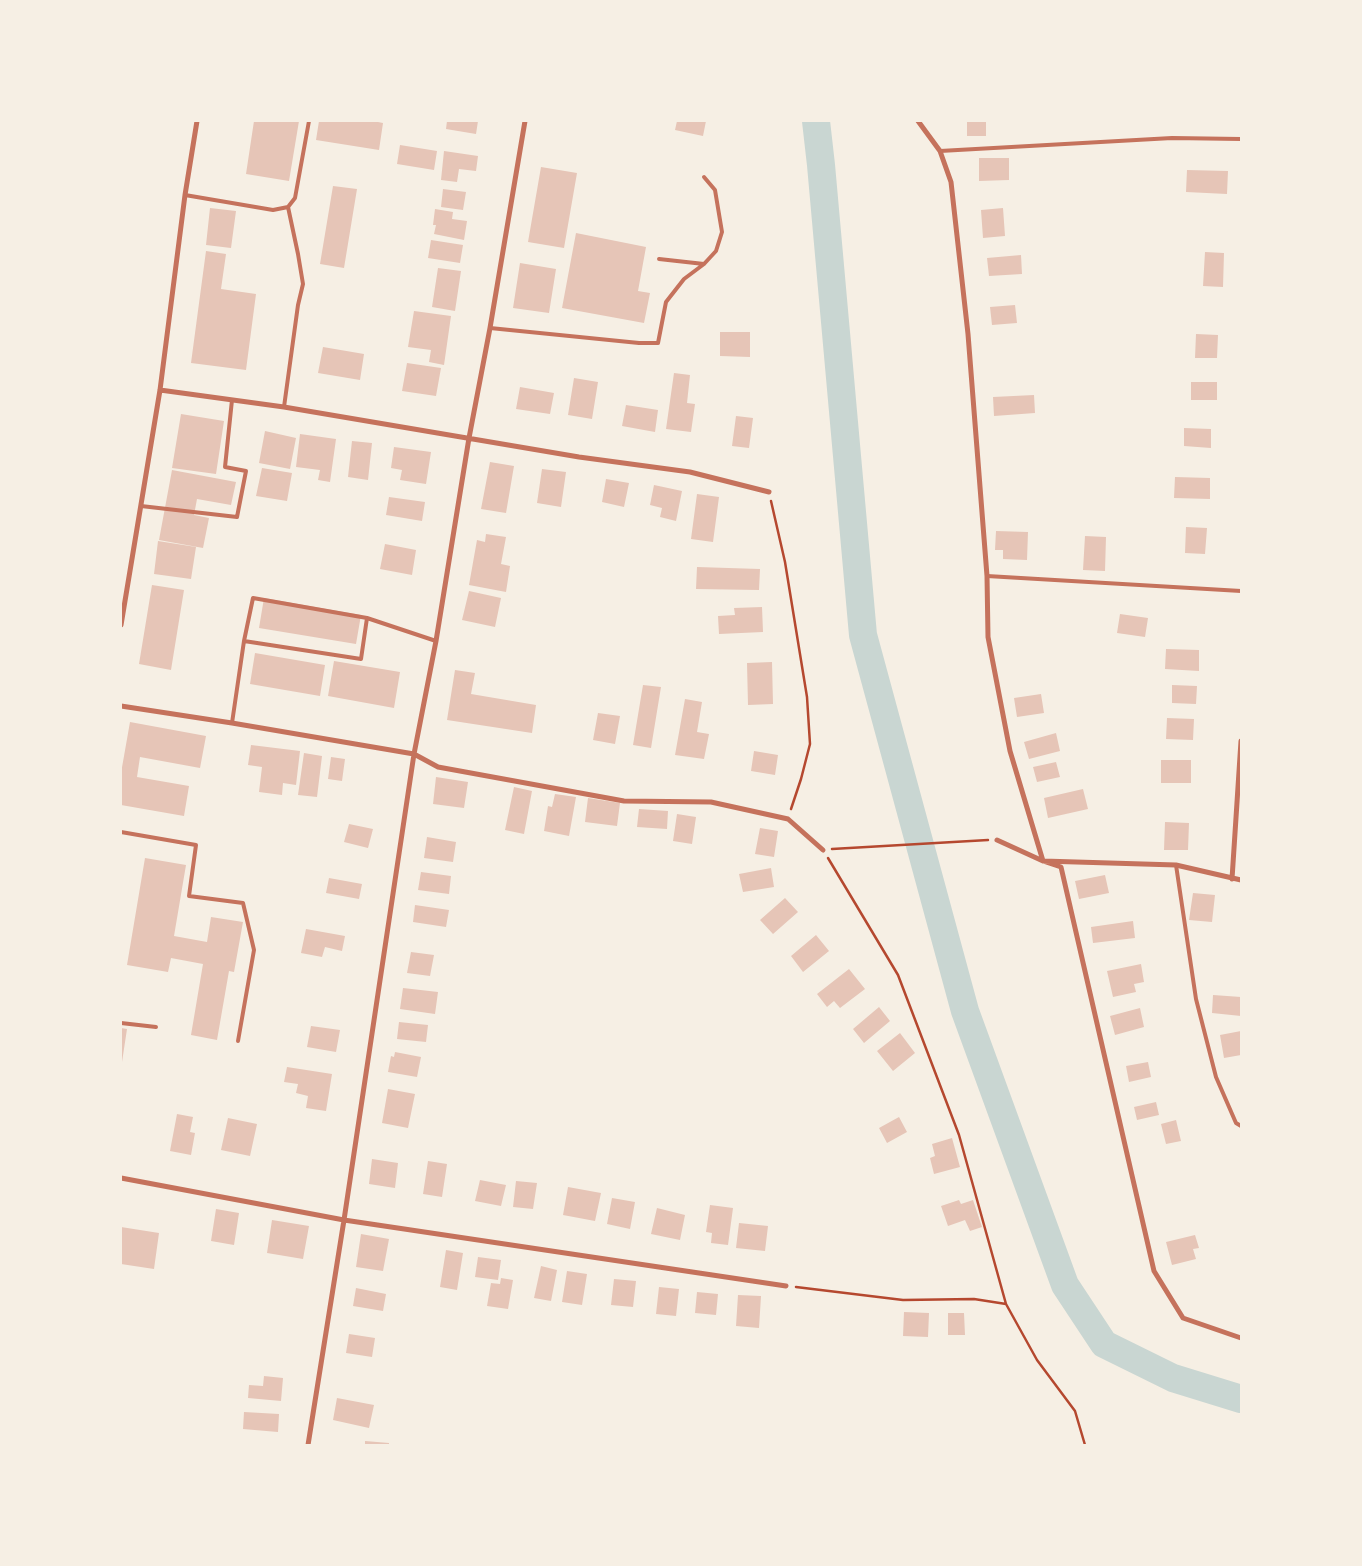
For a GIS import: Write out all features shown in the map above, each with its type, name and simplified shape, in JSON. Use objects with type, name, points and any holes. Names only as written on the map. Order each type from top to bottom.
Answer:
[{"type":"street","points":[[121,625],[160,390],[185,195],[197,121]]},
{"type":"street","points":[[308,1445],[414,754],[436,641],[469,438],[526,121]]},
{"type":"street","points":[[918,121],[940,151],[951,182],[968,334],[987,576],[988,637],[1008,742],[1042,861]]},
{"type":"street","points":[[160,390],[284,407],[579,457],[690,472],[769,492]]},
{"type":"street","points":[[121,706],[232,722],[414,754],[438,767],[624,801],[710,802],[788,820],[823,850]]},
{"type":"street","points":[[1232,879],[1241,741]]},
{"type":"street","points":[[997,840],[1042,861],[1061,867],[1154,1271],[1183,1318],[1241,1338]]},
{"type":"street","points":[[1042,861],[1176,865],[1241,880]]},
{"type":"street","points":[[121,1178],[344,1220],[786,1286]]},
{"type":"lane","points":[[185,195],[273,210],[288,207],[295,198],[309,121]]},
{"type":"lane","points":[[940,151],[1172,138],[1241,138]]},
{"type":"lane","points":[[490,328],[639,343],[658,343],[666,302],[684,279],[704,264],[716,251],[722,232],[715,190],[704,177]]},
{"type":"lane","points":[[284,407],[302,284],[288,207]]},
{"type":"lane","points":[[659,259],[704,264]]},
{"type":"lane","points":[[141,506],[237,517],[246,471],[225,466],[232,400]]},
{"type":"lane","points":[[987,576],[1241,591]]},
{"type":"lane","points":[[232,722],[244,641],[253,598],[367,618],[436,641]]},
{"type":"lane","points":[[244,641],[360,659],[367,618]]},
{"type":"lane","points":[[121,832],[196,845],[189,896],[243,903],[254,950],[238,1041]]},
{"type":"lane","points":[[1176,865],[1198,1008],[1216,1077],[1236,1123],[1241,1126]]},
{"type":"lane","points":[[121,1023],[156,1027]]},
{"type":"path","points":[[769,492],[785,562],[807,697],[810,744],[788,820]]},
{"type":"path","points":[[997,840],[823,850],[898,975],[959,1135],[1006,1304],[1037,1360],[1075,1411],[1085,1445]]},
{"type":"path","points":[[786,1286],[903,1300],[974,1299],[1006,1304]]},
{"type":"building","points":[[254,121],[299,121],[289,181],[246,174]]},
{"type":"building","points":[[319,121],[373,121],[383,123],[379,150],[316,140]]},
{"type":"building","points":[[447,121],[478,121],[476,134],[446,129]]},
{"type":"building","points":[[677,121],[706,121],[703,136],[675,130]]},
{"type":"building","points":[[967,121],[986,121],[986,136],[967,136]]},
{"type":"building","points":[[400,145],[437,151],[434,170],[397,164]]},
{"type":"building","points":[[444,151],[478,156],[476,171],[459,169],[457,182],[441,180]]},
{"type":"building","points":[[979,158],[1009,158],[1009,180],[979,181]]},
{"type":"building","points":[[541,167],[577,173],[564,248],[528,242]]},
{"type":"building","points":[[1187,170],[1228,171],[1227,194],[1186,192]]},
{"type":"building","points":[[333,186],[357,189],[344,268],[320,264]]},
{"type":"building","points":[[443,189],[466,192],[463,210],[441,207]]},
{"type":"building","points":[[210,208],[236,211],[231,248],[206,245]]},
{"type":"building","points":[[1003,208],[1005,236],[983,238],[981,210]]},
{"type":"building","points":[[435,209],[453,212],[452,219],[467,221],[464,240],[434,234],[436,225],[433,225]]},
{"type":"building","points":[[576,233],[646,247],[638,291],[650,293],[644,323],[562,308]]},
{"type":"building","points":[[431,240],[463,245],[460,263],[428,258]]},
{"type":"building","points":[[206,251],[226,254],[221,289],[256,294],[246,370],[191,363]]},
{"type":"building","points":[[1205,252],[1224,253],[1223,287],[1203,286]]},
{"type":"building","points":[[1021,255],[1022,274],[989,276],[987,258]]},
{"type":"building","points":[[520,263],[556,269],[549,313],[513,308]]},
{"type":"building","points":[[438,268],[461,271],[455,311],[432,307]]},
{"type":"building","points":[[1015,305],[1017,323],[992,325],[990,307]]},
{"type":"building","points":[[414,311],[451,316],[444,365],[429,362],[431,350],[408,347]]},
{"type":"building","points":[[720,332],[750,332],[750,357],[720,356]]},
{"type":"building","points":[[1196,334],[1218,335],[1217,358],[1195,358]]},
{"type":"building","points":[[323,347],[364,354],[360,380],[318,373]]},
{"type":"building","points":[[407,363],[441,368],[436,396],[402,391]]},
{"type":"building","points":[[674,373],[690,375],[687,403],[695,404],[691,432],[666,429]]},
{"type":"building","points":[[574,378],[598,382],[592,419],[568,415]]},
{"type":"building","points":[[1191,382],[1217,382],[1217,400],[1191,400]]},
{"type":"building","points":[[520,387],[554,393],[550,414],[516,409]]},
{"type":"building","points":[[1034,395],[1035,413],[994,416],[993,397]]},
{"type":"building","points":[[626,405],[658,410],[655,432],[622,426]]},
{"type":"building","points":[[181,414],[224,421],[216,474],[172,468]]},
{"type":"building","points":[[736,416],[753,418],[749,448],[732,446]]},
{"type":"building","points":[[1184,428],[1211,429],[1211,448],[1184,446]]},
{"type":"building","points":[[265,431],[296,438],[290,469],[259,463]]},
{"type":"building","points":[[300,434],[336,439],[330,482],[318,480],[320,470],[296,467]]},
{"type":"building","points":[[352,441],[372,443],[368,480],[348,477]]},
{"type":"building","points":[[394,447],[431,452],[426,484],[400,480],[402,470],[391,468]]},
{"type":"building","points":[[490,462],[514,466],[506,513],[481,509]]},
{"type":"building","points":[[262,468],[292,473],[287,501],[256,496]]},
{"type":"building","points":[[542,469],[566,472],[561,507],[537,503]]},
{"type":"building","points":[[172,470],[236,482],[231,505],[197,499],[194,515],[209,518],[203,548],[159,540]]},
{"type":"building","points":[[1175,477],[1210,478],[1210,499],[1174,498]]},
{"type":"building","points":[[606,479],[629,483],[624,507],[602,502]]},
{"type":"building","points":[[654,485],[682,491],[676,521],[660,517],[662,508],[650,505]]},
{"type":"building","points":[[697,494],[719,497],[713,542],[691,539]]},
{"type":"building","points":[[389,497],[425,502],[422,521],[386,515]]},
{"type":"building","points":[[1186,527],[1207,528],[1205,554],[1185,553]]},
{"type":"building","points":[[996,531],[1028,532],[1027,560],[1003,559],[1003,550],[995,550]]},
{"type":"building","points":[[486,534],[506,537],[501,564],[510,566],[506,592],[469,585],[477,540],[485,542]]},
{"type":"building","points":[[1085,536],[1106,537],[1105,571],[1083,570]]},
{"type":"building","points":[[158,541],[196,547],[191,579],[154,574]]},
{"type":"building","points":[[385,544],[416,550],[412,575],[380,569]]},
{"type":"building","points":[[697,567],[760,569],[759,590],[696,589]]},
{"type":"building","points":[[152,585],[184,590],[171,670],[139,664]]},
{"type":"building","points":[[469,591],[501,598],[495,627],[462,620]]},
{"type":"building","points":[[264,598],[361,615],[356,644],[259,628]]},
{"type":"building","points":[[762,607],[763,632],[719,634],[718,616],[735,615],[734,608]]},
{"type":"building","points":[[1120,614],[1148,618],[1145,637],[1117,633]]},
{"type":"building","points":[[1166,649],[1199,650],[1199,671],[1165,669]]},
{"type":"building","points":[[255,653],[325,665],[320,696],[250,684]]},
{"type":"building","points":[[334,661],[400,672],[394,708],[328,696]]},
{"type":"building","points":[[772,662],[773,704],[748,705],[747,663]]},
{"type":"building","points":[[455,670],[475,673],[471,694],[536,705],[532,733],[447,720]]},
{"type":"building","points":[[643,685],[661,687],[651,748],[633,745]]},
{"type":"building","points":[[1172,685],[1197,686],[1196,704],[1172,703]]},
{"type":"building","points":[[1041,694],[1044,713],[1017,717],[1014,698]]},
{"type":"building","points":[[685,699],[702,702],[697,732],[709,734],[704,759],[675,755]]},
{"type":"building","points":[[598,713],[620,716],[615,744],[593,740]]},
{"type":"building","points":[[1167,718],[1194,719],[1193,740],[1166,739]]},
{"type":"building","points":[[130,722],[206,736],[200,768],[140,757],[137,777],[189,786],[184,816],[121,805],[121,773]]},
{"type":"building","points":[[1056,733],[1060,751],[1029,759],[1024,742]]},
{"type":"building","points":[[251,745],[300,751],[296,785],[283,783],[282,795],[259,792],[262,767],[248,765]]},
{"type":"building","points":[[754,751],[778,755],[775,775],[751,771]]},
{"type":"building","points":[[304,753],[322,756],[317,797],[298,795]]},
{"type":"building","points":[[331,757],[345,759],[342,781],[328,779]]},
{"type":"building","points":[[1161,760],[1191,760],[1191,783],[1161,783]]},
{"type":"building","points":[[1056,762],[1060,777],[1037,782],[1033,767]]},
{"type":"building","points":[[436,777],[468,782],[464,808],[433,804]]},
{"type":"building","points":[[514,787],[532,791],[524,834],[505,830]]},
{"type":"building","points":[[1083,789],[1088,809],[1048,818],[1044,798]]},
{"type":"building","points":[[555,794],[576,797],[569,836],[544,831],[548,806],[552,807]]},
{"type":"building","points":[[588,798],[620,803],[617,826],[585,822]]},
{"type":"building","points":[[639,809],[668,811],[667,829],[637,827]]},
{"type":"building","points":[[677,814],[696,817],[692,844],[673,841]]},
{"type":"building","points":[[1165,822],[1189,823],[1188,850],[1164,850]]},
{"type":"building","points":[[349,824],[373,829],[368,848],[344,842]]},
{"type":"building","points":[[760,828],[778,831],[774,857],[755,854]]},
{"type":"building","points":[[427,837],[456,842],[453,862],[424,858]]},
{"type":"building","points":[[145,858],[186,865],[174,936],[207,942],[211,917],[243,922],[234,972],[229,971],[217,1040],[191,1035],[203,964],[171,958],[168,972],[127,965]]},
{"type":"building","points":[[771,868],[774,887],[743,892],[739,874]]},
{"type":"building","points":[[421,872],[451,876],[449,894],[418,890]]},
{"type":"building","points":[[1105,875],[1109,893],[1079,899],[1075,881]]},
{"type":"building","points":[[329,878],[362,884],[359,899],[326,893]]},
{"type":"building","points":[[1193,893],[1215,895],[1212,922],[1189,920]]},
{"type":"building","points":[[785,898],[798,912],[773,934],[760,920]]},
{"type":"building","points":[[415,905],[449,910],[446,927],[413,922]]},
{"type":"building","points":[[1133,921],[1135,938],[1093,943],[1091,927]]},
{"type":"building","points":[[306,929],[345,936],[342,951],[325,947],[322,957],[301,953]]},
{"type":"building","points":[[816,935],[829,951],[803,972],[791,956]]},
{"type":"building","points":[[411,952],[434,955],[430,976],[407,973]]},
{"type":"building","points":[[1141,964],[1144,982],[1134,984],[1136,992],[1113,997],[1107,971]]},
{"type":"building","points":[[849,969],[865,989],[840,1008],[834,1001],[827,1007],[817,994]]},
{"type":"building","points":[[403,988],[438,992],[435,1014],[400,1009]]},
{"type":"building","points":[[1213,995],[1241,997],[1241,1016],[1212,1013]]},
{"type":"building","points":[[879,1007],[890,1021],[864,1043],[853,1029]]},
{"type":"building","points":[[1140,1008],[1144,1027],[1115,1035],[1110,1016]]},
{"type":"building","points":[[399,1022],[428,1025],[426,1042],[397,1039]]},
{"type":"building","points":[[311,1026],[340,1030],[336,1052],[307,1047]]},
{"type":"building","points":[[121,1028],[127,1029],[122,1062],[121,1062]]},
{"type":"building","points":[[1241,1031],[1241,1055],[1224,1058],[1220,1035]]},
{"type":"building","points":[[900,1033],[915,1053],[893,1071],[877,1051]]},
{"type":"building","points":[[395,1052],[421,1057],[417,1077],[388,1072],[391,1056],[394,1057]]},
{"type":"building","points":[[1148,1062],[1151,1077],[1129,1082],[1126,1066]]},
{"type":"building","points":[[287,1067],[332,1074],[326,1111],[306,1108],[308,1096],[296,1093],[298,1084],[284,1082]]},
{"type":"building","points":[[388,1089],[415,1094],[408,1128],[382,1123]]},
{"type":"building","points":[[1156,1102],[1159,1115],[1137,1120],[1134,1107]]},
{"type":"building","points":[[177,1114],[193,1117],[190,1132],[195,1133],[191,1155],[170,1151]]},
{"type":"building","points":[[899,1117],[907,1132],[887,1143],[879,1128]]},
{"type":"building","points":[[228,1118],[257,1124],[250,1156],[221,1150]]},
{"type":"building","points":[[1176,1120],[1181,1141],[1166,1144],[1161,1124]]},
{"type":"building","points":[[952,1138],[960,1167],[934,1174],[930,1158],[935,1156],[932,1144]]},
{"type":"building","points":[[372,1159],[398,1163],[395,1188],[369,1184]]},
{"type":"building","points":[[428,1161],[447,1164],[442,1197],[423,1194]]},
{"type":"building","points":[[480,1180],[506,1185],[501,1206],[475,1201]]},
{"type":"building","points":[[516,1181],[537,1183],[533,1209],[513,1207]]},
{"type":"building","points":[[568,1187],[601,1193],[595,1221],[563,1215]]},
{"type":"building","points":[[612,1198],[635,1202],[630,1229],[607,1224]]},
{"type":"building","points":[[959,1200],[961,1204],[973,1200],[982,1227],[970,1231],[965,1220],[948,1226],[941,1206]]},
{"type":"building","points":[[710,1205],[733,1208],[728,1245],[711,1243],[712,1233],[706,1232]]},
{"type":"building","points":[[657,1208],[685,1215],[680,1240],[651,1234]]},
{"type":"building","points":[[216,1209],[239,1213],[234,1245],[211,1241]]},
{"type":"building","points":[[272,1220],[309,1226],[303,1259],[267,1253]]},
{"type":"building","points":[[739,1223],[768,1226],[765,1251],[736,1248]]},
{"type":"building","points":[[121,1227],[159,1233],[154,1269],[121,1264]]},
{"type":"building","points":[[361,1234],[389,1239],[383,1271],[356,1267]]},
{"type":"building","points":[[1195,1235],[1199,1248],[1193,1249],[1196,1259],[1172,1265],[1166,1242]]},
{"type":"building","points":[[446,1250],[463,1253],[457,1290],[440,1287]]},
{"type":"building","points":[[478,1257],[501,1260],[498,1280],[475,1277]]},
{"type":"building","points":[[541,1266],[557,1270],[551,1301],[534,1298]]},
{"type":"building","points":[[567,1271],[587,1274],[582,1305],[562,1302]]},
{"type":"building","points":[[501,1278],[513,1280],[508,1309],[487,1306],[491,1283],[500,1284]]},
{"type":"building","points":[[614,1279],[636,1281],[633,1307],[611,1305]]},
{"type":"building","points":[[659,1287],[679,1289],[676,1316],[656,1314]]},
{"type":"building","points":[[356,1288],[386,1294],[383,1311],[353,1306]]},
{"type":"building","points":[[697,1292],[718,1294],[716,1315],[695,1313]]},
{"type":"building","points":[[738,1295],[761,1296],[759,1328],[736,1326]]},
{"type":"building","points":[[904,1312],[929,1313],[928,1337],[903,1336]]},
{"type":"building","points":[[948,1313],[964,1313],[965,1335],[948,1335]]},
{"type":"building","points":[[349,1334],[375,1338],[372,1357],[346,1353]]},
{"type":"building","points":[[264,1376],[283,1378],[281,1401],[248,1398],[249,1385],[263,1386]]},
{"type":"building","points":[[337,1398],[374,1405],[369,1428],[333,1420]]},
{"type":"building","points":[[244,1412],[279,1414],[278,1432],[243,1429]]},
{"type":"building","points":[[365,1441],[389,1443],[389,1445],[365,1445]]},
{"type":"waterway","points":[[816,121],[863,635],[965,1011],[1065,1285],[1104,1344],[1173,1378],[1241,1399]]}]
